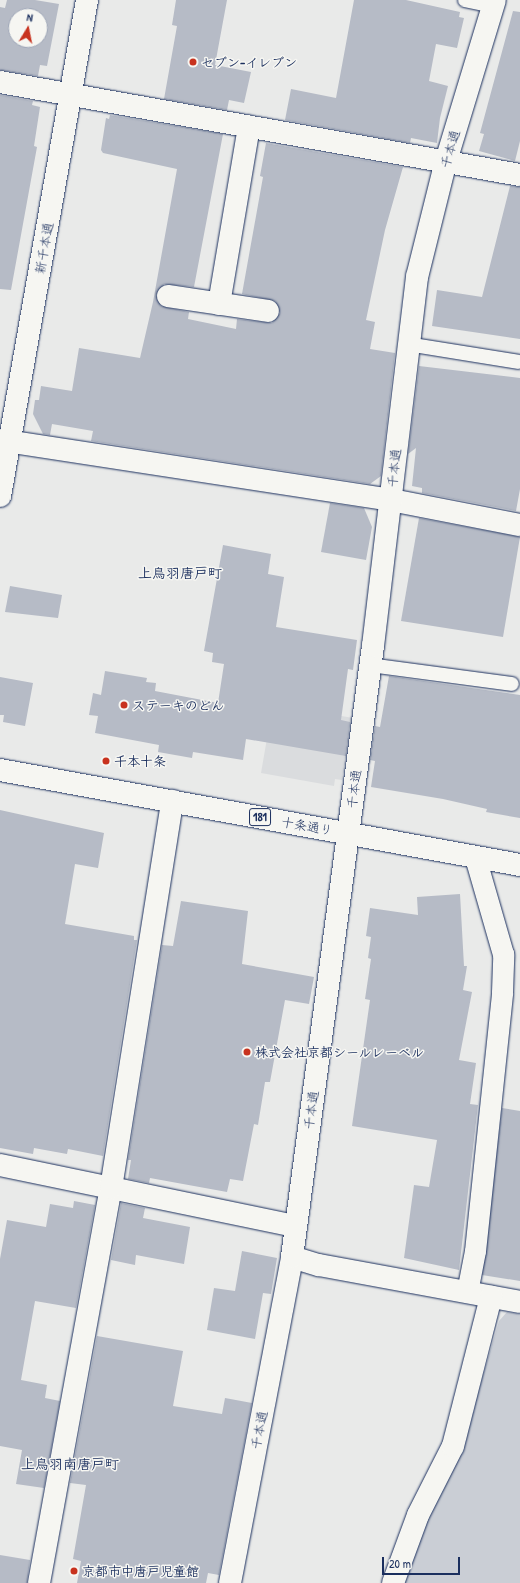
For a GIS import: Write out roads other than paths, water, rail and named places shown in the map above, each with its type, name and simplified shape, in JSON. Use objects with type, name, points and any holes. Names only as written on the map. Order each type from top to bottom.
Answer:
[{"type":"street","name":"新千本通","points":[[0,496],[5,441],[70,95],[86,0]]},
{"type":"street","name":"千本通","points":[[230,1583],[292,1257],[349,833],[391,500],[407,344],[417,277],[446,161],[494,3]]},
{"type":"street","points":[[0,82],[520,175]]},
{"type":"street","points":[[219,304],[249,126]]},
{"type":"street","points":[[168,296],[268,311]]},
{"type":"street","points":[[5,441],[391,500],[520,525]]},
{"type":"street","name":"十条通り","points":[[0,770],[520,865]]},
{"type":"street","points":[[39,1583],[111,1188],[172,801]]},
{"type":"street","points":[[467,1292],[475,1251],[502,992],[503,954],[475,857]]},
{"type":"street","points":[[0,1165],[295,1226]]},
{"type":"street","points":[[292,1257],[319,1265],[520,1302]]},
{"type":"street","points":[[393,1583],[418,1515],[453,1446],[491,1297]]},
{"type":"lane","points":[[465,0],[494,3]]},
{"type":"lane","points":[[407,344],[519,362]]},
{"type":"lane","points":[[370,665],[512,684]]},
{"type":"place","name":"セブン-イレブン","points":[[193,62]]},
{"type":"place","name":"ステーキのどん","points":[[124,705]]},
{"type":"place","name":"千本十条","points":[[106,761]]},
{"type":"place","name":"株式会社京都シールレーベル","points":[[247,1052]]},
{"type":"place","name":"京都市中唐戸児童館","points":[[74,1571]]},
{"type":"district","name":"上鳥羽唐戸町","points":[[180,573]]},
{"type":"district","name":"上鳥羽南唐戸町","points":[[70,1464]]}]
